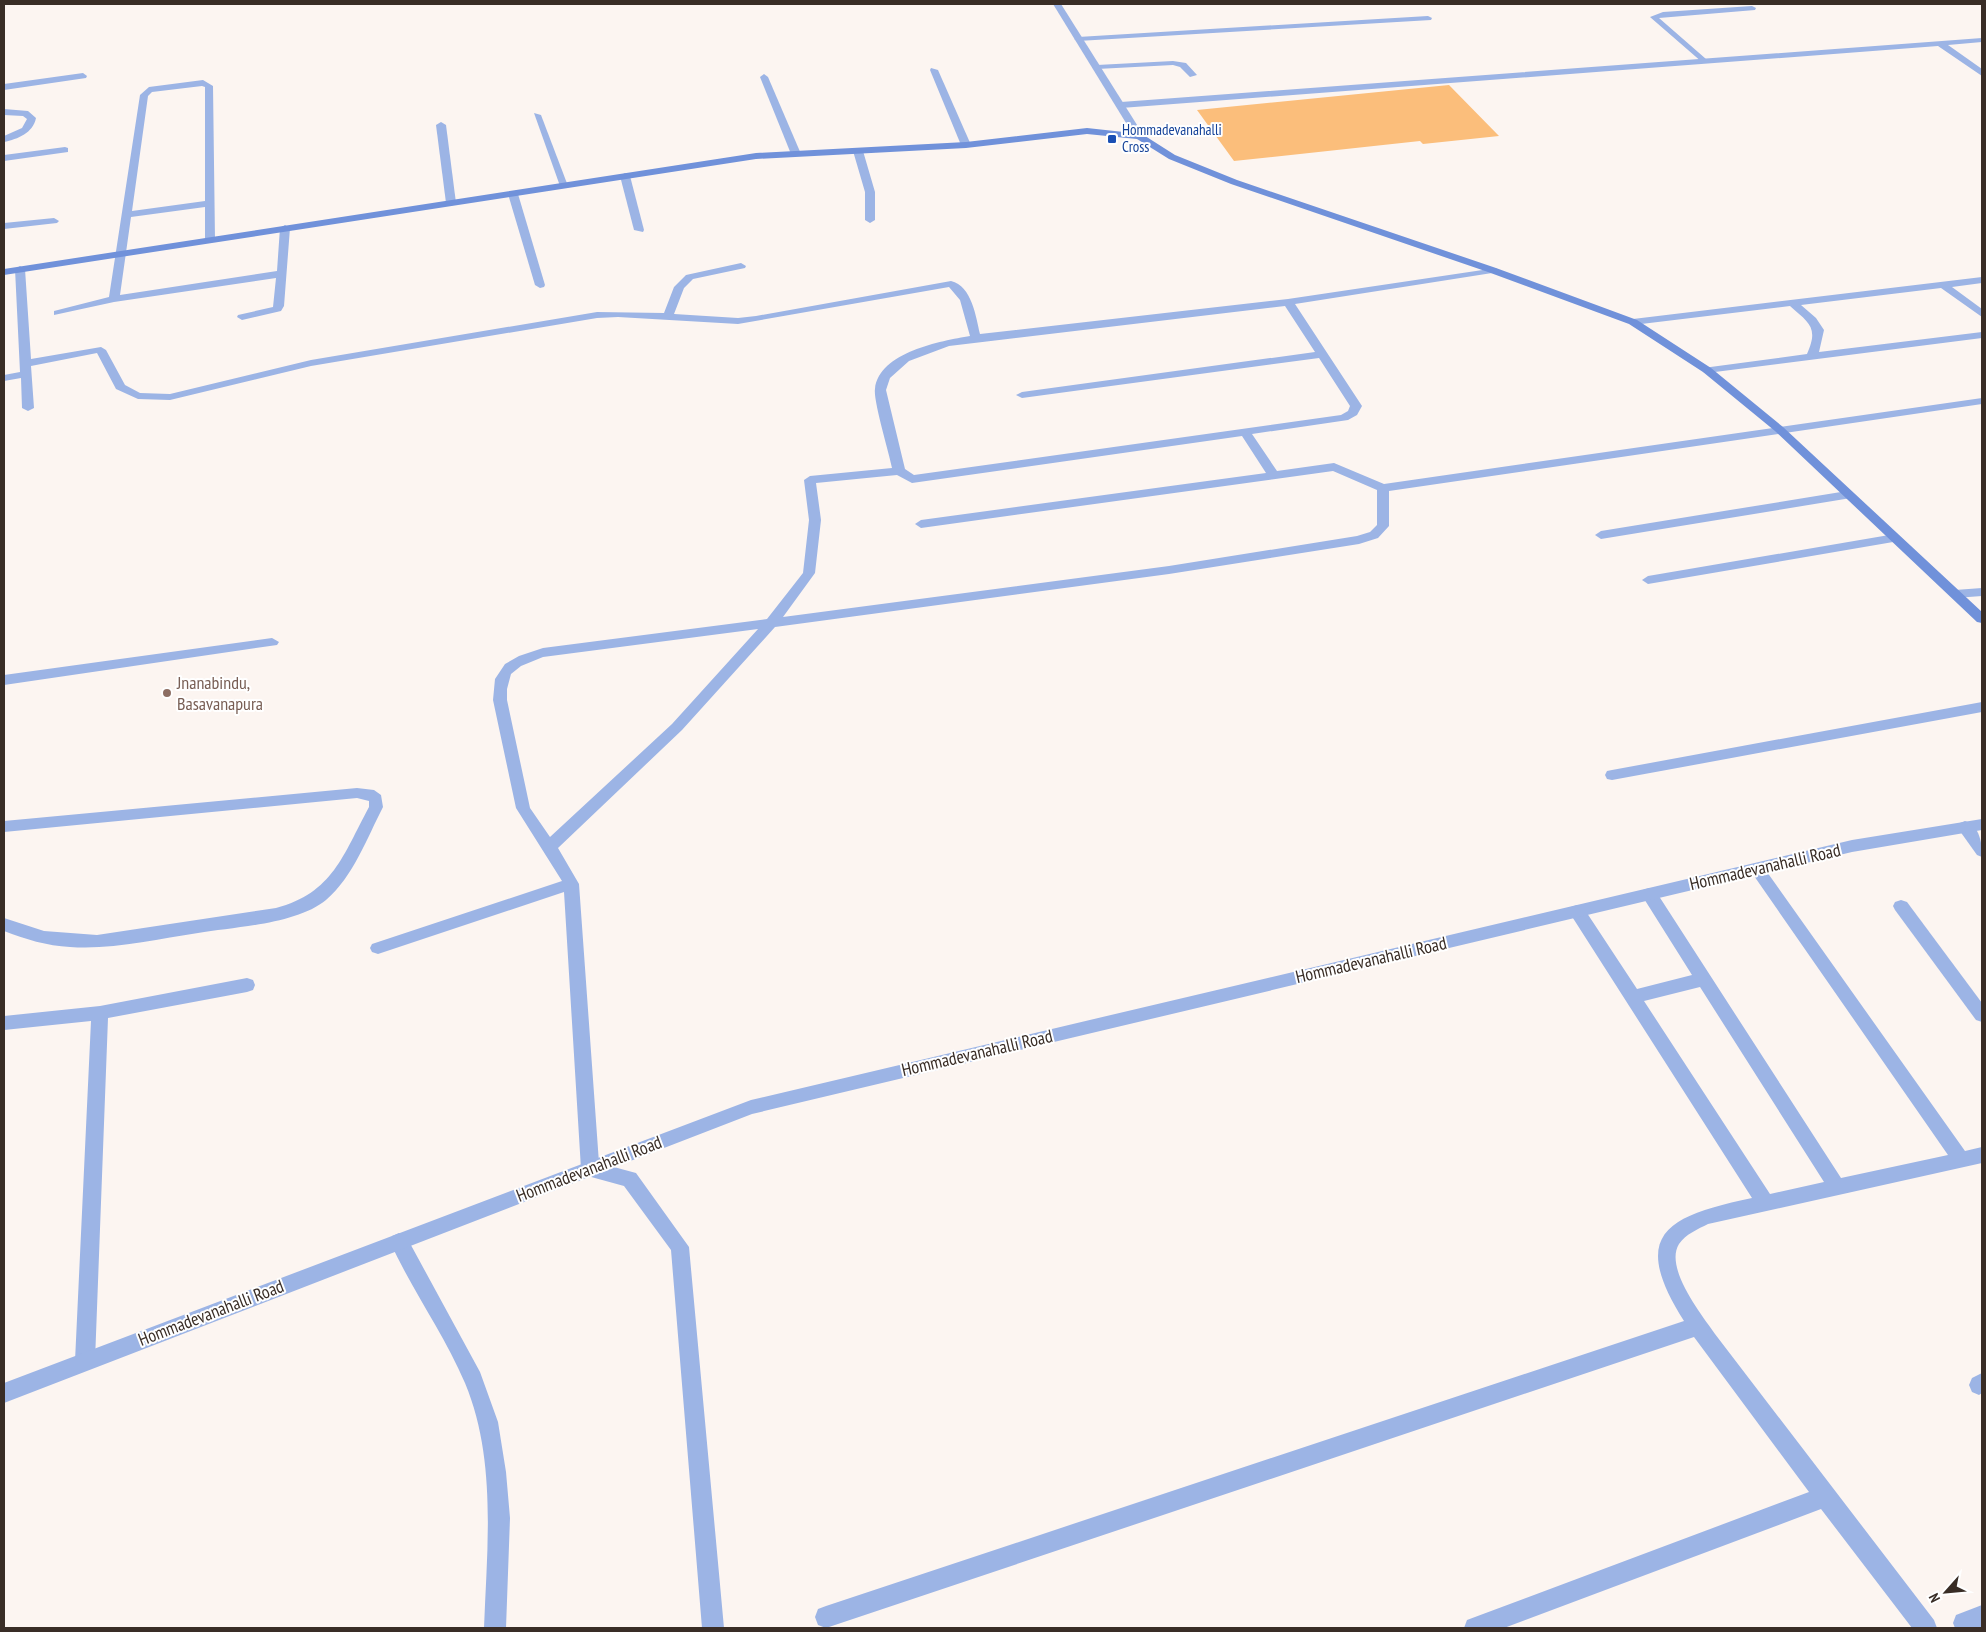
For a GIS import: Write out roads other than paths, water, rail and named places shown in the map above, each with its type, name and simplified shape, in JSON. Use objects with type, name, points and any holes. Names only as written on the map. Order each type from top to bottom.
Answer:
[{"type":"main road","points":[[4,272],[756,156],[966,145],[1087,130],[1139,136],[1172,157],[1234,182],[1492,270],[1633,322],[1707,370],[1780,429],[1982,619]]},
{"type":"street","points":[[1057,4],[1062,4]]},
{"type":"street","points":[[1057,4],[1139,136]]},
{"type":"street","points":[[1078,39],[1428,18]]},
{"type":"street","points":[[1121,105],[1982,40]]},
{"type":"street","points":[[1940,43],[1982,73]]},
{"type":"street","points":[[1965,61],[1982,59]]},
{"type":"street","points":[[934,70],[966,145]]},
{"type":"street","points":[[4,86],[83,76]]},
{"type":"street","points":[[764,77],[796,154]]},
{"type":"street","points":[[114,299],[144,95],[154,89],[203,83],[209,86],[210,240]]},
{"type":"street","points":[[4,112],[25,113],[32,118],[32,123],[26,129],[4,139]]},
{"type":"street","points":[[441,125],[451,203]]},
{"type":"street","points":[[4,158],[65,150]]},
{"type":"street","points":[[858,151],[870,184],[872,199],[870,220]]},
{"type":"street","points":[[625,176],[639,230]]},
{"type":"street","points":[[513,194],[540,285]]},
{"type":"street","points":[[125,215],[210,203]]},
{"type":"street","points":[[4,226],[54,221]]},
{"type":"street","points":[[242,317],[277,309],[279,306],[285,228]]},
{"type":"street","points":[[668,317],[679,286],[690,277],[741,266]]},
{"type":"street","points":[[20,269],[28,408]]},
{"type":"street","points":[[899,471],[880,390],[882,379],[887,371],[909,356],[951,342],[976,338],[1288,302],[1492,270]]},
{"type":"street","points":[[58,313],[114,299],[280,274]]},
{"type":"street","points":[[1633,322],[1982,280]]},
{"type":"street","points":[[4,378],[25,369],[93,350],[101,350],[120,387],[138,396],[170,397],[319,361],[597,315],[618,314],[738,321],[951,284],[959,288],[964,297],[976,338]]},
{"type":"street","points":[[1943,286],[1982,314]]},
{"type":"street","points":[[549,847],[677,727],[771,623],[809,573],[815,520],[810,480],[899,471],[912,479],[1344,418],[1353,413],[1356,406],[1288,302]]},
{"type":"street","points":[[1791,302],[1817,326],[1821,333],[1812,356]]},
{"type":"street","points":[[1707,370],[1982,335]]},
{"type":"street","points":[[1022,395],[1322,354]]},
{"type":"street","points":[[921,524],[1334,467],[1383,488],[1982,401]]},
{"type":"street","points":[[1245,432],[1273,475]]},
{"type":"street","points":[[713,1628],[680,1247],[630,1179],[590,1169],[571,884],[565,870],[529,821],[523,808],[500,700],[499,686],[503,672],[512,664],[543,653],[1169,570],[1359,540],[1374,535],[1384,526],[1383,488]]},
{"type":"street","points":[[1601,535],[1847,494]]},
{"type":"street","points":[[1955,594],[1982,592]]},
{"type":"street","points":[[4,680],[272,642]]},
{"type":"street","points":[[1612,775],[1982,707]]},
{"type":"street","points":[[4,826],[358,793],[369,794],[376,799],[376,807],[332,886],[318,898],[298,908],[276,914],[112,940],[88,942],[59,941],[28,935],[4,924]]},
{"type":"street","points":[[1974,826],[1982,851]]},
{"type":"street","name":"Hommadevanahalli Road","points":[[4,1392],[751,1107],[1852,846],[1974,826]]},
{"type":"street","points":[[1757,869],[1961,1159]]},
{"type":"street","points":[[378,948],[571,884]]},
{"type":"street","points":[[1649,894],[1836,1187]]},
{"type":"street","points":[[1901,906],[1982,1015]]},
{"type":"street","points":[[1577,911],[1766,1202]]},
{"type":"street","points":[[1632,997],[1704,979]]},
{"type":"street","points":[[4,1022],[100,1013],[247,985]]},
{"type":"street","points":[[85,1361],[100,1013]]},
{"type":"street","points":[[1926,1628],[1824,1497],[1698,1326],[1678,1294],[1669,1273],[1667,1252],[1675,1233],[1690,1222],[1707,1216],[1982,1155]]},
{"type":"street","points":[[399,1242],[473,1380],[488,1422],[496,1472],[499,1518],[495,1628]]},
{"type":"street","points":[[826,1617],[1698,1326]]},
{"type":"street","points":[[1475,1628],[1824,1497]]},
{"type":"lane","points":[[1703,61],[1654,17],[1663,14],[1752,8],[1746,4]]},
{"type":"lane","points":[[1097,67],[1174,63],[1183,65],[1193,75]]},
{"type":"lane","points":[[537,115],[564,186]]},
{"type":"lane","points":[[1648,580],[1894,538]]},
{"type":"place","name":"Hommadevanahalli Cross","points":[[1112,139]]},
{"type":"place","name":"Jnanabindu, Basavanapura","points":[[167,693]]}]
